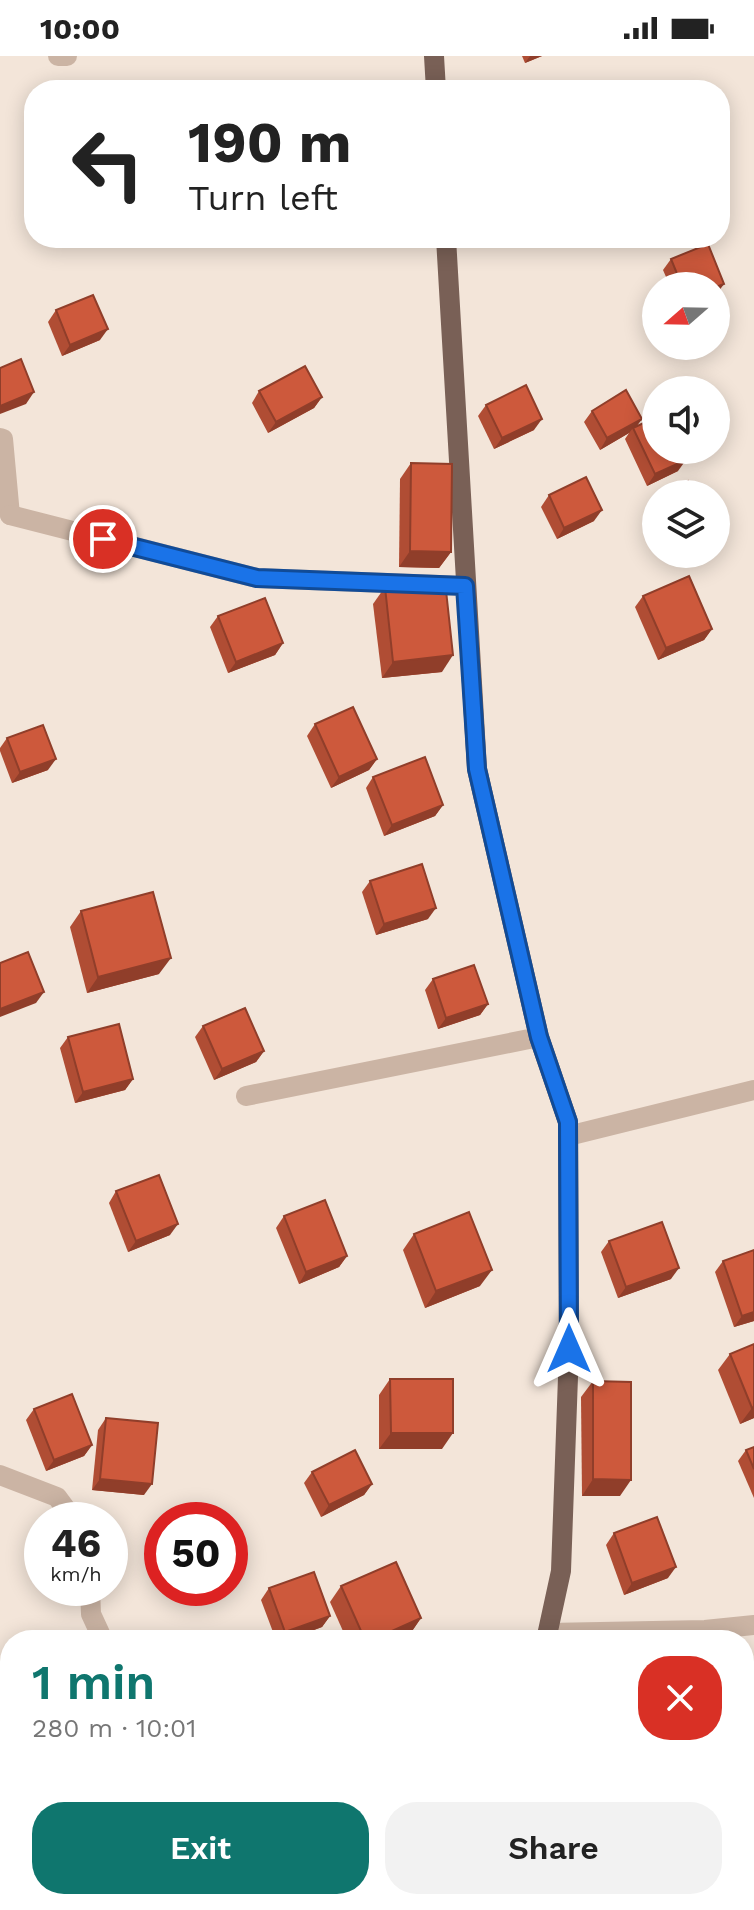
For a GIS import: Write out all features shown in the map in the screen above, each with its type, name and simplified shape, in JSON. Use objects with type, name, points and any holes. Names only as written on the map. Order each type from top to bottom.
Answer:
[{"type":"main road","points":[[434,56],[435,80]]},
{"type":"main road","points":[[447,248],[477,769],[539,1037],[568,1122],[569,1349],[561,1571],[548,1630]]},
{"type":"street","points":[[58,56],[67,56]]},
{"type":"street","points":[[0,438],[3,439],[5,523],[257,578],[465,586]]},
{"type":"street","points":[[246,1096],[539,1037]]},
{"type":"street","points":[[568,1136],[754,1090]]},
{"type":"street","points":[[0,1475],[57,1497],[61,1502]]},
{"type":"street","points":[[91,1606],[98,1630]]},
{"type":"street","points":[[705,1630],[754,1625]]},
{"type":"building","points":[[698,248],[710,248],[719,272],[676,272],[671,259]]},
{"type":"building","points":[[93,295],[108,329],[70,345],[56,310]]},
{"type":"building","points":[[21,359],[34,392],[0,406],[0,368]]},
{"type":"building","points":[[305,366],[322,397],[276,422],[259,391]]},
{"type":"building","points":[[526,385],[542,419],[502,438],[486,405]]},
{"type":"building","points":[[626,390],[642,419],[607,438],[592,411]]},
{"type":"building","points":[[642,424],[642,447],[633,428]]},
{"type":"building","points":[[411,463],[452,464],[451,552],[410,551]]},
{"type":"building","points":[[650,464],[677,464],[655,474]]},
{"type":"building","points":[[586,477],[602,510],[564,528],[549,495]]},
{"type":"building","points":[[689,576],[712,629],[666,648],[643,596]]},
{"type":"building","points":[[445,581],[453,655],[393,662],[385,587]]},
{"type":"building","points":[[265,598],[283,643],[236,662],[218,616]]},
{"type":"building","points":[[353,707],[377,759],[339,777],[315,724]]},
{"type":"building","points":[[43,725],[56,759],[20,772],[7,738]]},
{"type":"building","points":[[425,757],[443,805],[392,825],[373,777]]},
{"type":"building","points":[[422,864],[436,908],[384,924],[370,881]]},
{"type":"building","points":[[153,892],[171,958],[98,977],[81,911]]},
{"type":"building","points":[[28,952],[44,992],[0,1009],[0,963]]},
{"type":"building","points":[[474,965],[488,1004],[446,1018],[433,979]]},
{"type":"building","points":[[245,1008],[264,1051],[222,1069],[203,1026]]},
{"type":"building","points":[[119,1024],[133,1079],[83,1092],[68,1037]]},
{"type":"building","points":[[159,1175],[178,1224],[136,1241],[116,1191]]},
{"type":"building","points":[[325,1200],[347,1256],[306,1272],[284,1216]]},
{"type":"building","points":[[469,1212],[492,1270],[436,1291],[414,1234]]},
{"type":"building","points":[[662,1222],[679,1268],[626,1287],[609,1241]]},
{"type":"building","points":[[754,1250],[754,1312],[742,1316],[723,1261]]},
{"type":"building","points":[[754,1344],[754,1407],[752,1408],[730,1354]]},
{"type":"building","points":[[390,1379],[453,1379],[453,1433],[391,1433]]},
{"type":"building","points":[[593,1381],[631,1382],[631,1480],[593,1479]]},
{"type":"building","points":[[72,1394],[92,1445],[54,1460],[34,1409]]},
{"type":"building","points":[[106,1418],[158,1423],[152,1484],[100,1479]]},
{"type":"building","points":[[754,1447],[754,1469],[746,1450]]},
{"type":"building","points":[[355,1450],[372,1484],[329,1505],[312,1472]]},
{"type":"building","points":[[657,1517],[676,1567],[632,1583],[614,1533]]},
{"type":"building","points":[[396,1562],[421,1618],[394,1630],[361,1630],[341,1586]]},
{"type":"building","points":[[314,1572],[330,1616],[284,1630],[269,1588]]},
{"type":"route","points":[[103,539],[257,578],[465,586],[477,769],[539,1037],[568,1122],[569,1349]]}]
